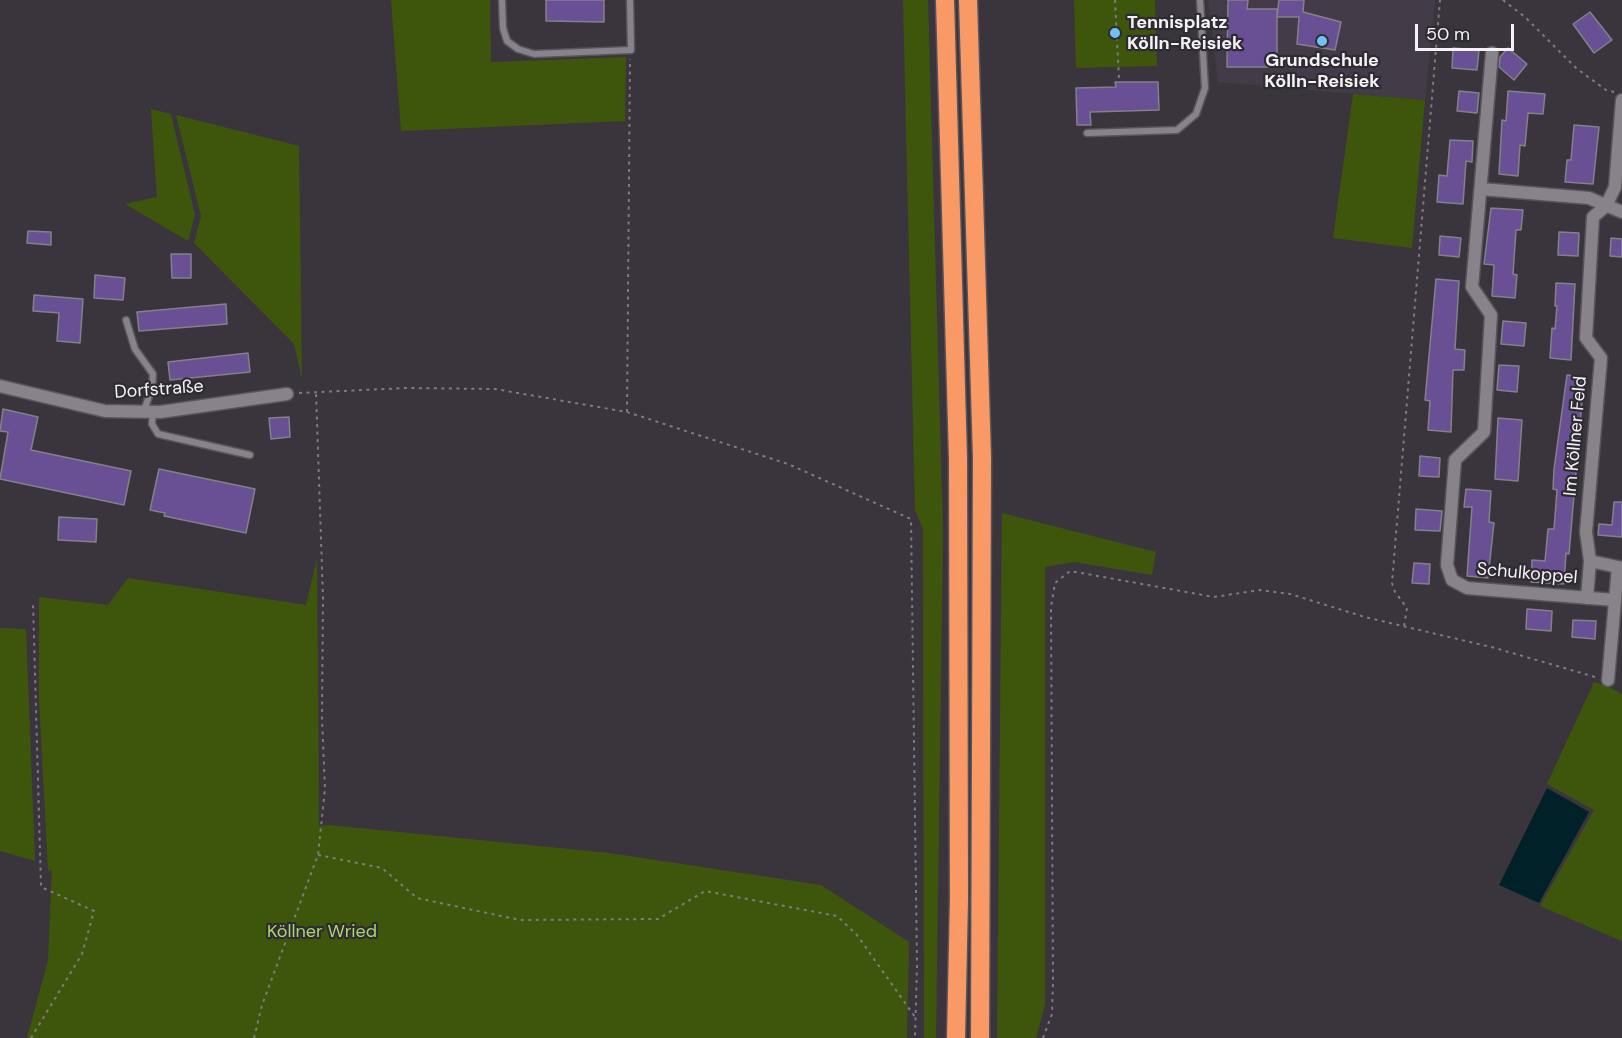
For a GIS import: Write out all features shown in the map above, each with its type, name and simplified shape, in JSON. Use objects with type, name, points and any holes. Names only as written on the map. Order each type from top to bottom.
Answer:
[{"type":"highway","points":[[945,0],[958,458],[959,899],[956,1038]]},
{"type":"highway","points":[[968,0],[982,458],[980,1038]]},
{"type":"street","name":"Schulkoppel","points":[[1492,53],[1472,287],[1491,315],[1484,432],[1455,460],[1447,565],[1452,580],[1467,588],[1614,600]]},
{"type":"street","name":"Im Köllner Feld","points":[[1587,598],[1590,561],[1586,532],[1601,358],[1586,338],[1593,217],[1606,206],[1616,187],[1622,100]]},
{"type":"street","points":[[1481,189],[1590,198],[1622,212]]},
{"type":"street","name":"Dorfstraße","points":[[0,386],[105,411],[148,412],[287,394]]},
{"type":"street","points":[[1590,561],[1620,567],[1614,600],[1608,680]]},
{"type":"lane","points":[[502,0],[503,28],[507,40],[518,49],[534,54],[631,50],[630,0]]},
{"type":"lane","points":[[1087,133],[1177,130],[1196,114],[1204,88],[1200,0]]},
{"type":"lane","points":[[126,320],[135,349],[153,374],[148,412],[158,434],[250,455]]},
{"type":"path","points":[[1115,0],[1119,79]]},
{"type":"path","points":[[1404,626],[1407,608],[1392,584],[1440,0]]},
{"type":"path","points":[[1503,0],[1525,17],[1576,68],[1606,90],[1622,94]]},
{"type":"path","points":[[627,412],[631,50]]},
{"type":"path","points":[[287,394],[406,388],[495,389],[627,412],[788,464],[911,519],[917,966],[915,1038]]},
{"type":"path","points":[[254,1038],[262,1005],[318,855],[325,789],[322,718],[323,587],[316,391]]},
{"type":"path","points":[[1043,1038],[1052,1014],[1053,983],[1051,607],[1055,583],[1070,571],[1214,597],[1260,590],[1290,594],[1608,680]]},
{"type":"path","points":[[31,1038],[82,954],[94,911],[40,887],[33,603]]},
{"type":"path","points":[[318,855],[382,868],[417,898],[520,920],[658,919],[705,891],[837,916],[857,935],[916,1018]]},
{"type":"shaded area","name":"Grundschule Kölln-Reisiek","points":[[1208,0],[1435,0],[1425,100],[1218,82]]},
{"type":"green space","points":[[391,0],[490,0],[491,62],[626,57],[625,121],[401,131]]},
{"type":"green space","points":[[903,0],[928,0],[943,531],[936,1038],[924,1038],[923,529],[915,510]]},
{"type":"green space","name":"Tennisplatz Kölln-Reisiek","points":[[1074,0],[1155,0],[1157,66],[1076,68]]},
{"type":"green space","points":[[1353,94],[1425,100],[1412,248],[1333,238]]},
{"type":"green space","points":[[151,109],[171,114],[195,215],[188,241],[125,204],[157,197]]},
{"type":"green space","points":[[176,115],[299,146],[302,379],[294,344],[194,243],[201,216]]},
{"type":"green space","points":[[1002,513],[1156,552],[1152,575],[1075,562],[1045,567],[1045,1005],[1036,1038],[997,1038]]},
{"type":"green space","name":"Köllner Wried","points":[[317,558],[319,826],[329,825],[609,853],[821,885],[909,942],[907,1038],[27,1038],[48,960],[52,870],[48,871],[39,699],[39,597],[108,605],[128,578],[306,605]]},
{"type":"green space","points":[[0,628],[26,629],[35,861],[0,851]]},
{"type":"green space","points":[[1594,682],[1622,694],[1622,941],[1540,906],[1594,810],[1547,784]]},
{"type":"water","points":[[1547,788],[1589,812],[1539,903],[1499,885]]},
{"type":"building","points":[[546,0],[604,0],[604,22],[546,21]]},
{"type":"building","points":[[1228,0],[1248,0],[1247,9],[1277,9],[1277,67],[1227,67]]},
{"type":"building","points":[[1279,0],[1304,0],[1303,12],[1341,22],[1335,50],[1297,44],[1299,17],[1277,17]]},
{"type":"building","points":[[1590,12],[1612,40],[1594,53],[1573,24]]},
{"type":"building","points":[[1453,48],[1479,50],[1477,70],[1452,68]]},
{"type":"building","points":[[1508,48],[1527,64],[1514,80],[1499,67],[1500,57]]},
{"type":"building","points":[[1115,82],[1158,82],[1159,110],[1090,112],[1091,125],[1077,125],[1076,88],[1116,87]]},
{"type":"building","points":[[1459,91],[1479,93],[1477,113],[1457,111]]},
{"type":"building","points":[[1508,91],[1545,94],[1543,114],[1528,113],[1525,146],[1520,145],[1518,176],[1499,174],[1502,120],[1506,121]]},
{"type":"building","points":[[1574,125],[1599,127],[1593,184],[1565,182],[1567,160],[1571,160]]},
{"type":"building","points":[[1450,140],[1473,141],[1472,162],[1466,161],[1463,204],[1437,202],[1439,175],[1447,176]]},
{"type":"building","points":[[1491,208],[1523,210],[1521,230],[1516,230],[1513,274],[1517,275],[1515,298],[1492,296],[1494,265],[1484,264]]},
{"type":"building","points":[[28,231],[51,232],[51,245],[27,243]]},
{"type":"building","points":[[1559,232],[1579,233],[1578,256],[1558,255]]},
{"type":"building","points":[[1440,236],[1461,238],[1459,257],[1439,255]]},
{"type":"building","points":[[1611,238],[1622,239],[1622,257],[1610,256]]},
{"type":"building","points":[[171,254],[191,254],[191,278],[172,278]]},
{"type":"building","points":[[95,275],[125,278],[123,300],[94,298]]},
{"type":"building","points":[[1436,279],[1459,281],[1455,349],[1465,350],[1464,370],[1453,370],[1451,432],[1428,430],[1430,401],[1425,400]]},
{"type":"building","points":[[1556,283],[1575,284],[1571,360],[1550,358],[1552,328],[1555,329],[1557,306],[1555,306]]},
{"type":"building","points":[[34,295],[83,299],[80,343],[57,341],[59,313],[33,311]]},
{"type":"building","points":[[226,304],[227,324],[139,331],[137,312]]},
{"type":"building","points":[[1503,321],[1526,323],[1524,346],[1501,344]]},
{"type":"building","points":[[248,353],[250,372],[170,380],[168,362]]},
{"type":"building","points":[[1499,365],[1519,366],[1517,392],[1497,390]]},
{"type":"building","points":[[1567,375],[1584,377],[1569,554],[1566,553],[1564,584],[1531,582],[1532,560],[1545,561],[1548,529],[1554,529],[1557,490],[1553,489],[1554,469]]},
{"type":"building","points":[[3,409],[38,417],[31,450],[131,471],[124,505],[0,479],[8,432],[0,431]]},
{"type":"building","points":[[289,417],[290,437],[271,439],[269,418]]},
{"type":"building","points":[[1498,418],[1522,420],[1518,481],[1495,479]]},
{"type":"building","points":[[1420,456],[1440,458],[1439,477],[1419,476]]},
{"type":"building","points":[[159,469],[255,489],[246,533],[164,516],[165,513],[150,510]]},
{"type":"building","points":[[1466,489],[1491,491],[1489,522],[1494,523],[1488,578],[1467,576],[1472,507],[1464,507]]},
{"type":"building","points":[[1614,502],[1622,502],[1622,537],[1598,535],[1599,524],[1612,525]]},
{"type":"building","points":[[1416,509],[1442,511],[1440,531],[1415,530]]},
{"type":"building","points":[[59,517],[97,519],[96,542],[58,540]]},
{"type":"building","points":[[1414,563],[1430,564],[1429,584],[1412,583]]},
{"type":"building","points":[[1527,609],[1552,611],[1551,631],[1526,629]]},
{"type":"building","points":[[1573,620],[1596,621],[1595,639],[1572,637]]},
{"type":"place","name":"Tennisplatz Kölln-Reisiek","points":[[1115,33]]},
{"type":"place","name":"Grundschule Kölln-Reisiek","points":[[1322,41]]}]
